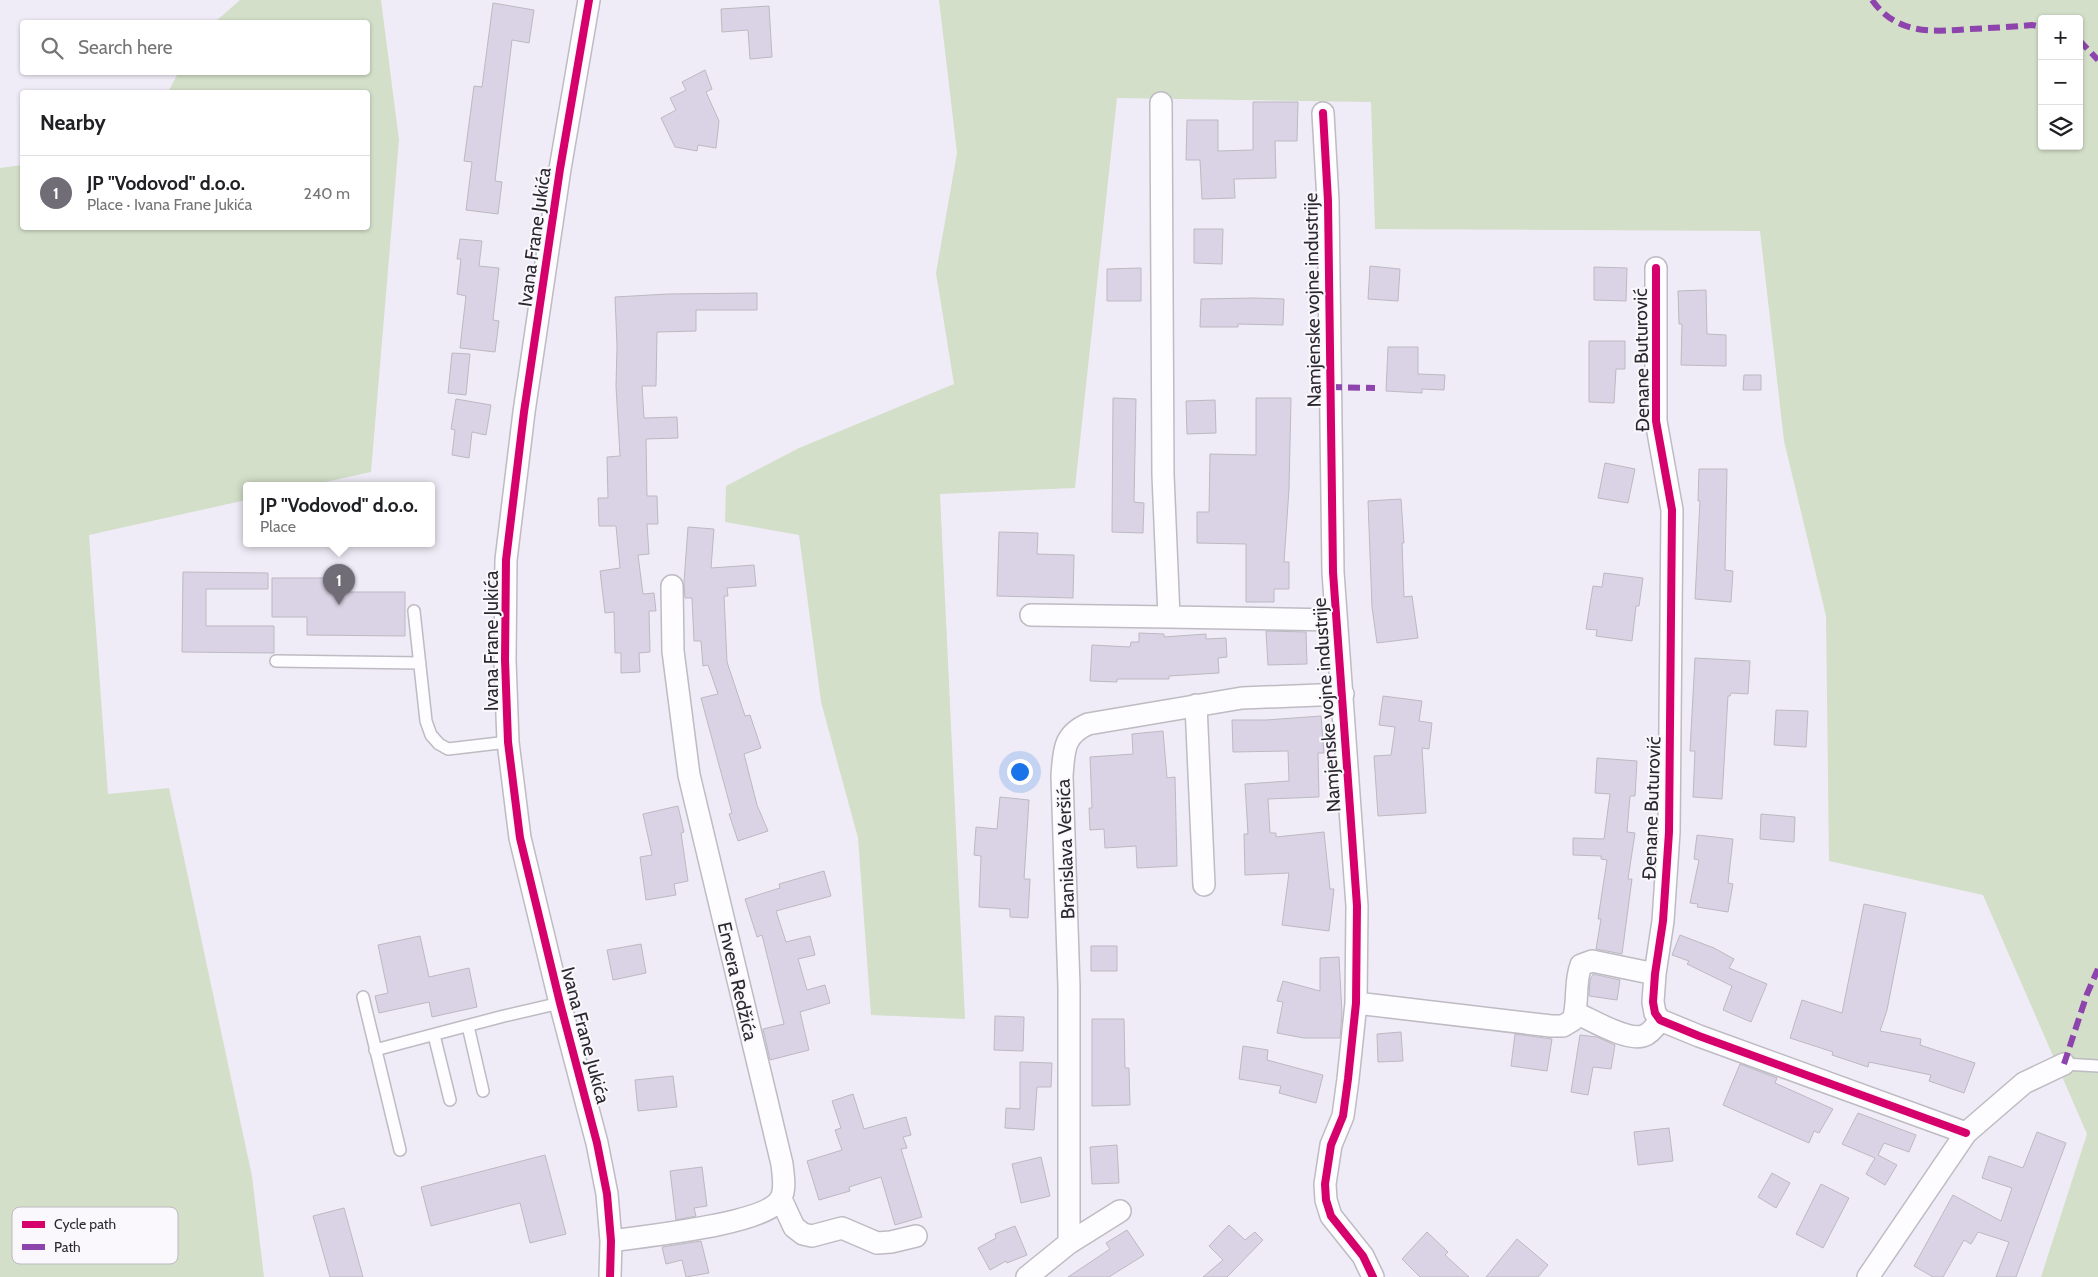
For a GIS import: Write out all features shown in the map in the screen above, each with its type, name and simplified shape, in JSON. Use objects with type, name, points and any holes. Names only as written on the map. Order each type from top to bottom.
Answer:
[{"type":"street","name":"Ivana Frane Jukića","points":[[589,0],[556,198],[524,412],[506,560],[505,660],[508,742],[520,838],[560,1003],[597,1143],[607,1194],[611,1241],[610,1277]]},
{"type":"street","points":[[1160,104],[1163,475],[1169,618]]},
{"type":"street","name":"Namjenske vojne industrije","points":[[1323,113],[1328,201],[1330,460],[1336,620],[1343,694],[1357,906],[1356,1003],[1343,1116],[1331,1145],[1325,1184],[1331,1216],[1363,1256],[1373,1277]]},
{"type":"street","name":"Đenane Buturović","points":[[1656,268],[1656,421],[1672,510],[1669,832],[1663,921],[1653,1002],[1655,1013],[1660,1020]]},
{"type":"street","name":"Envera Redžića","points":[[672,586],[673,651],[689,775],[782,1164],[784,1184],[781,1198]]},
{"type":"street","points":[[1031,615],[1336,620]]},
{"type":"street","name":"Branislava Veršića","points":[[1069,1243],[1069,987],[1062,776],[1064,750],[1075,730],[1088,724],[1242,698],[1343,694]]},
{"type":"street","points":[[1196,705],[1204,885]]},
{"type":"street","points":[[1356,1003],[1563,1026],[1573,1020],[1576,1013],[1577,975],[1581,965],[1592,961],[1655,974]]},
{"type":"street","points":[[1576,1013],[1629,1037],[1643,1036],[1652,1030],[1660,1020],[1966,1133]]},
{"type":"street","points":[[1868,1277],[1966,1133],[2024,1082],[2064,1064]]},
{"type":"street","points":[[611,1241],[732,1222],[772,1209],[781,1198],[794,1227],[803,1234],[812,1236],[842,1228],[877,1243],[916,1236]]},
{"type":"street","points":[[1027,1277],[1069,1243],[1120,1211]]},
{"type":"lane","points":[[414,611],[426,721],[431,735],[439,744],[448,749],[508,742]]},
{"type":"lane","points":[[276,661],[420,663]]},
{"type":"lane","points":[[363,997],[400,1150]]},
{"type":"lane","points":[[375,1050],[560,1003]]},
{"type":"lane","points":[[468,1026],[483,1091]]},
{"type":"lane","points":[[434,1035],[450,1100]]},
{"type":"lane","points":[[2064,1064],[2098,1066]]},
{"type":"green space","points":[[240,0],[381,0],[399,140],[371,472],[325,482],[243,482],[243,501],[89,535],[108,794],[169,788],[252,1176],[264,1277],[0,1277],[0,168],[20,165],[20,230],[370,230],[370,90],[169,90],[177,75],[370,75],[370,20],[217,20]]},
{"type":"green space","points":[[939,0],[2098,0],[2098,1277],[2041,1277],[2087,1134],[1983,895],[1829,861],[1826,616],[1784,441],[1760,231],[1375,229],[1371,102],[1117,98],[1075,488],[940,494],[965,1019],[871,1015],[858,838],[821,702],[799,535],[725,522],[726,486],[799,448],[954,384],[936,273],[957,153]]},
{"type":"building","points":[[493,3],[534,10],[529,43],[512,40],[495,181],[502,182],[498,214],[466,210],[472,162],[464,161],[474,86],[482,87]]},
{"type":"building","points":[[769,6],[772,57],[750,59],[748,30],[722,32],[721,9]]},
{"type":"building","points":[[705,70],[712,89],[706,92],[719,121],[716,148],[698,145],[697,151],[675,147],[661,118],[676,110],[670,98],[686,90],[682,82]]},
{"type":"building","points":[[1253,102],[1298,102],[1297,141],[1275,141],[1276,178],[1234,179],[1235,198],[1202,199],[1200,160],[1186,160],[1187,120],[1218,120],[1218,151],[1253,150]]},
{"type":"building","points":[[1194,229],[1223,229],[1222,264],[1194,263]]},
{"type":"building","points":[[460,239],[482,241],[479,266],[499,268],[493,320],[499,321],[495,352],[460,348],[466,296],[457,294],[461,259],[457,259]]},
{"type":"building","points":[[1370,266],[1400,269],[1398,301],[1368,299]]},
{"type":"building","points":[[1594,267],[1627,268],[1626,301],[1594,300]]},
{"type":"building","points":[[1141,268],[1141,301],[1107,301],[1107,269]]},
{"type":"building","points":[[1706,290],[1707,334],[1726,335],[1726,366],[1681,365],[1682,324],[1679,324],[1678,291]]},
{"type":"building","points":[[757,293],[757,310],[696,310],[696,331],[657,332],[656,386],[642,386],[644,418],[677,417],[678,438],[646,439],[647,496],[657,496],[658,524],[647,524],[649,554],[638,555],[643,594],[654,593],[656,611],[649,611],[650,652],[639,653],[640,672],[621,673],[621,653],[615,653],[614,612],[605,613],[600,571],[620,568],[616,526],[599,526],[598,498],[608,498],[607,457],[620,456],[616,386],[615,297],[668,294]]},
{"type":"building","points":[[1201,299],[1284,299],[1283,325],[1238,324],[1238,327],[1200,327]]},
{"type":"building","points":[[1589,341],[1625,341],[1625,369],[1616,369],[1614,403],[1589,402]]},
{"type":"building","points":[[1388,347],[1418,347],[1418,374],[1445,375],[1444,390],[1422,389],[1422,393],[1386,391]]},
{"type":"building","points":[[452,353],[470,354],[466,395],[448,393]]},
{"type":"building","points":[[1744,375],[1761,375],[1761,390],[1743,390]]},
{"type":"building","points":[[1113,398],[1136,399],[1134,502],[1144,503],[1143,533],[1112,532]]},
{"type":"building","points":[[1256,398],[1291,398],[1289,489],[1284,562],[1289,562],[1289,589],[1274,589],[1274,602],[1246,602],[1246,544],[1197,543],[1197,512],[1209,512],[1210,454],[1256,455]]},
{"type":"building","points":[[456,399],[491,405],[486,435],[472,432],[469,458],[452,455],[455,430],[451,429]]},
{"type":"building","points":[[1215,400],[1216,433],[1187,434],[1186,401]]},
{"type":"building","points":[[1605,463],[1635,469],[1628,503],[1598,498]]},
{"type":"building","points":[[1699,469],[1727,469],[1725,570],[1733,571],[1731,602],[1695,599],[1700,501],[1698,501]]},
{"type":"building","points":[[1401,499],[1404,543],[1402,543],[1404,597],[1412,596],[1418,638],[1377,643],[1372,607],[1368,501]]},
{"type":"building","points":[[688,527],[714,529],[711,568],[754,565],[756,586],[727,588],[728,596],[724,596],[727,662],[745,716],[750,715],[761,748],[744,754],[757,805],[768,831],[738,841],[729,814],[732,813],[701,698],[718,694],[708,665],[703,666],[701,641],[694,641],[692,598],[685,598],[684,582]]},
{"type":"building","points":[[999,532],[1038,533],[1037,554],[1074,555],[1073,598],[997,596]]},
{"type":"building","points":[[183,572],[268,573],[268,589],[206,589],[206,626],[274,626],[274,653],[182,652]]},
{"type":"building","points":[[1604,573],[1643,578],[1639,606],[1636,606],[1632,641],[1596,636],[1597,630],[1586,629],[1593,586],[1602,587]]},
{"type":"building","points":[[272,578],[329,578],[329,592],[405,592],[405,636],[307,635],[307,617],[272,617]]},
{"type":"building","points":[[1266,631],[1306,632],[1307,664],[1268,665]]},
{"type":"building","points":[[1139,633],[1164,634],[1164,637],[1206,634],[1206,639],[1226,638],[1227,657],[1218,658],[1219,673],[1169,676],[1169,679],[1117,679],[1117,682],[1090,681],[1092,645],[1130,647],[1131,642],[1139,642]]},
{"type":"building","points":[[1695,658],[1750,661],[1748,694],[1731,693],[1728,696],[1722,799],[1693,797],[1695,751],[1690,751]]},
{"type":"building","points":[[1383,696],[1422,701],[1419,721],[1432,723],[1429,749],[1422,748],[1426,813],[1378,816],[1374,756],[1391,755],[1395,727],[1379,725]]},
{"type":"building","points":[[1776,710],[1808,711],[1806,747],[1774,745]]},
{"type":"building","points":[[1321,716],[1324,753],[1318,753],[1319,797],[1268,799],[1270,833],[1276,833],[1276,837],[1324,832],[1330,889],[1334,889],[1329,931],[1282,925],[1289,873],[1245,875],[1244,834],[1248,834],[1245,784],[1289,781],[1288,751],[1233,752],[1232,720],[1266,720]]},
{"type":"building","points":[[1163,731],[1167,778],[1175,777],[1177,866],[1137,868],[1136,846],[1105,848],[1104,829],[1090,830],[1089,808],[1092,808],[1090,757],[1133,754],[1132,734]]},
{"type":"building","points":[[1597,758],[1637,761],[1635,796],[1630,796],[1627,832],[1635,833],[1628,879],[1632,879],[1622,954],[1596,949],[1601,919],[1598,919],[1607,860],[1601,859],[1601,856],[1573,855],[1573,838],[1604,839],[1610,794],[1595,793]]},
{"type":"building","points":[[1000,797],[1029,800],[1024,879],[1030,879],[1028,918],[1010,917],[1010,909],[979,907],[981,856],[974,855],[976,827],[997,829]]},
{"type":"building","points":[[678,806],[684,832],[681,833],[688,881],[674,884],[676,895],[646,900],[640,857],[652,855],[643,814]]},
{"type":"building","points":[[1761,814],[1795,817],[1794,842],[1760,839]]},
{"type":"building","points":[[1697,835],[1733,839],[1728,883],[1733,884],[1728,912],[1697,907],[1698,904],[1690,903],[1699,860],[1694,859]]},
{"type":"building","points":[[824,871],[831,896],[776,911],[786,942],[810,936],[815,955],[798,959],[807,990],[825,985],[830,1003],[800,1012],[809,1050],[770,1060],[763,1029],[784,1024],[762,935],[757,937],[745,899],[780,888],[779,884]]},
{"type":"building","points":[[1864,904],[1906,913],[1887,1010],[1880,1031],[1921,1039],[1920,1045],[1975,1063],[1964,1093],[1929,1081],[1931,1075],[1869,1062],[1868,1067],[1832,1055],[1833,1052],[1790,1038],[1802,1000],[1842,1013]]},
{"type":"building","points":[[1680,935],[1714,948],[1734,959],[1729,968],[1767,984],[1751,1022],[1723,1010],[1732,986],[1687,964],[1689,961],[1672,955]]},
{"type":"building","points":[[420,936],[429,977],[469,968],[477,1007],[432,1017],[429,1002],[379,1013],[375,996],[388,993],[378,945]]},
{"type":"building","points":[[641,944],[646,973],[613,980],[607,950]]},
{"type":"building","points":[[1091,946],[1117,946],[1117,971],[1091,971]]},
{"type":"building","points":[[1339,957],[1342,1014],[1340,1038],[1304,1038],[1277,1033],[1283,1002],[1277,1001],[1283,981],[1320,991],[1320,958]]},
{"type":"building","points":[[1593,974],[1620,980],[1617,1000],[1589,996],[1590,980]]},
{"type":"building","points":[[995,1016],[1024,1017],[1023,1051],[994,1050]]},
{"type":"building","points":[[1092,1019],[1124,1019],[1125,1068],[1129,1068],[1130,1105],[1092,1106]]},
{"type":"building","points":[[1401,1032],[1403,1061],[1378,1062],[1377,1034]]},
{"type":"building","points":[[1515,1034],[1552,1039],[1547,1071],[1511,1066]]},
{"type":"building","points":[[1580,1035],[1597,1037],[1615,1045],[1611,1069],[1593,1067],[1588,1095],[1571,1092]]},
{"type":"building","points":[[1243,1046],[1268,1050],[1267,1060],[1323,1075],[1316,1103],[1279,1093],[1281,1086],[1239,1079]]},
{"type":"building","points":[[1020,1062],[1052,1063],[1051,1087],[1037,1087],[1034,1130],[1005,1128],[1006,1108],[1020,1109]]},
{"type":"building","points":[[1740,1064],[1777,1078],[1775,1083],[1833,1109],[1819,1133],[1814,1131],[1809,1143],[1723,1105]]},
{"type":"building","points":[[673,1076],[677,1107],[638,1111],[635,1080]]},
{"type":"building","points":[[853,1094],[864,1129],[906,1117],[911,1135],[903,1137],[907,1148],[901,1149],[922,1217],[895,1225],[881,1177],[849,1187],[850,1191],[819,1200],[807,1161],[842,1150],[835,1130],[841,1128],[832,1101]]},
{"type":"building","points":[[1858,1113],[1916,1135],[1909,1152],[1884,1143],[1878,1155],[1897,1165],[1885,1185],[1866,1174],[1875,1158],[1842,1144]]},
{"type":"building","points":[[1669,1128],[1673,1161],[1638,1165],[1634,1132]]},
{"type":"building","points":[[2037,1132],[2066,1143],[2016,1277],[1996,1277],[2009,1242],[1978,1232],[1971,1244],[1964,1240],[1943,1277],[1933,1277],[1914,1266],[1953,1195],[2001,1221],[2012,1188],[1982,1178],[1989,1156],[2023,1168]]},
{"type":"building","points":[[1117,1145],[1119,1183],[1092,1184],[1090,1147]]},
{"type":"building","points":[[545,1155],[566,1234],[530,1243],[520,1203],[431,1226],[421,1187]]},
{"type":"building","points":[[1041,1157],[1050,1196],[1021,1203],[1012,1164]]},
{"type":"building","points":[[702,1167],[707,1206],[694,1208],[696,1216],[676,1220],[670,1171]]},
{"type":"building","points":[[1772,1173],[1790,1183],[1776,1208],[1758,1197]]},
{"type":"building","points":[[1821,1184],[1849,1198],[1823,1248],[1796,1234]]},
{"type":"building","points":[[344,1208],[363,1277],[330,1277],[313,1216]]},
{"type":"building","points":[[1229,1225],[1245,1240],[1255,1232],[1263,1240],[1227,1277],[1203,1277],[1223,1260],[1209,1246]]},
{"type":"building","points":[[1015,1226],[1027,1255],[1007,1263],[1006,1261],[990,1270],[978,1248],[996,1238],[995,1234]]},
{"type":"building","points":[[1127,1230],[1144,1255],[1109,1277],[1068,1277],[1110,1249],[1106,1243]]},
{"type":"building","points":[[1427,1232],[1448,1252],[1445,1255],[1469,1277],[1420,1277],[1402,1259]]},
{"type":"building","points":[[1517,1239],[1548,1265],[1538,1277],[1486,1277]]},
{"type":"building","points":[[701,1241],[709,1273],[686,1277],[682,1260],[666,1264],[662,1247]]},
{"type":"marked path","points":[[1872,0],[1893,20],[1916,29],[1942,31],[2038,26]]},
{"type":"marked path","points":[[2083,44],[2098,60]]},
{"type":"marked path","points":[[1330,387],[1375,388]]},
{"type":"marked path","points":[[2064,1064],[2087,994],[2098,969]]},
{"type":"cycle path","points":[[589,0],[560,169],[524,412],[506,560],[505,660],[508,742],[520,838],[560,1003],[597,1143],[607,1194],[611,1241],[610,1277]]},
{"type":"cycle path","points":[[1323,113],[1328,201],[1333,572],[1357,906],[1356,1003],[1348,1079],[1343,1116],[1331,1145],[1325,1184],[1326,1200],[1331,1216],[1363,1256],[1373,1277]]},
{"type":"cycle path","points":[[1656,268],[1656,421],[1672,510],[1669,832],[1663,921],[1655,974],[1653,1002],[1655,1013],[1660,1020],[1699,1036],[1966,1133]]},
{"type":"place","name":"JP \"Vodovod\" d.o.o.","points":[[339,605]]}]
